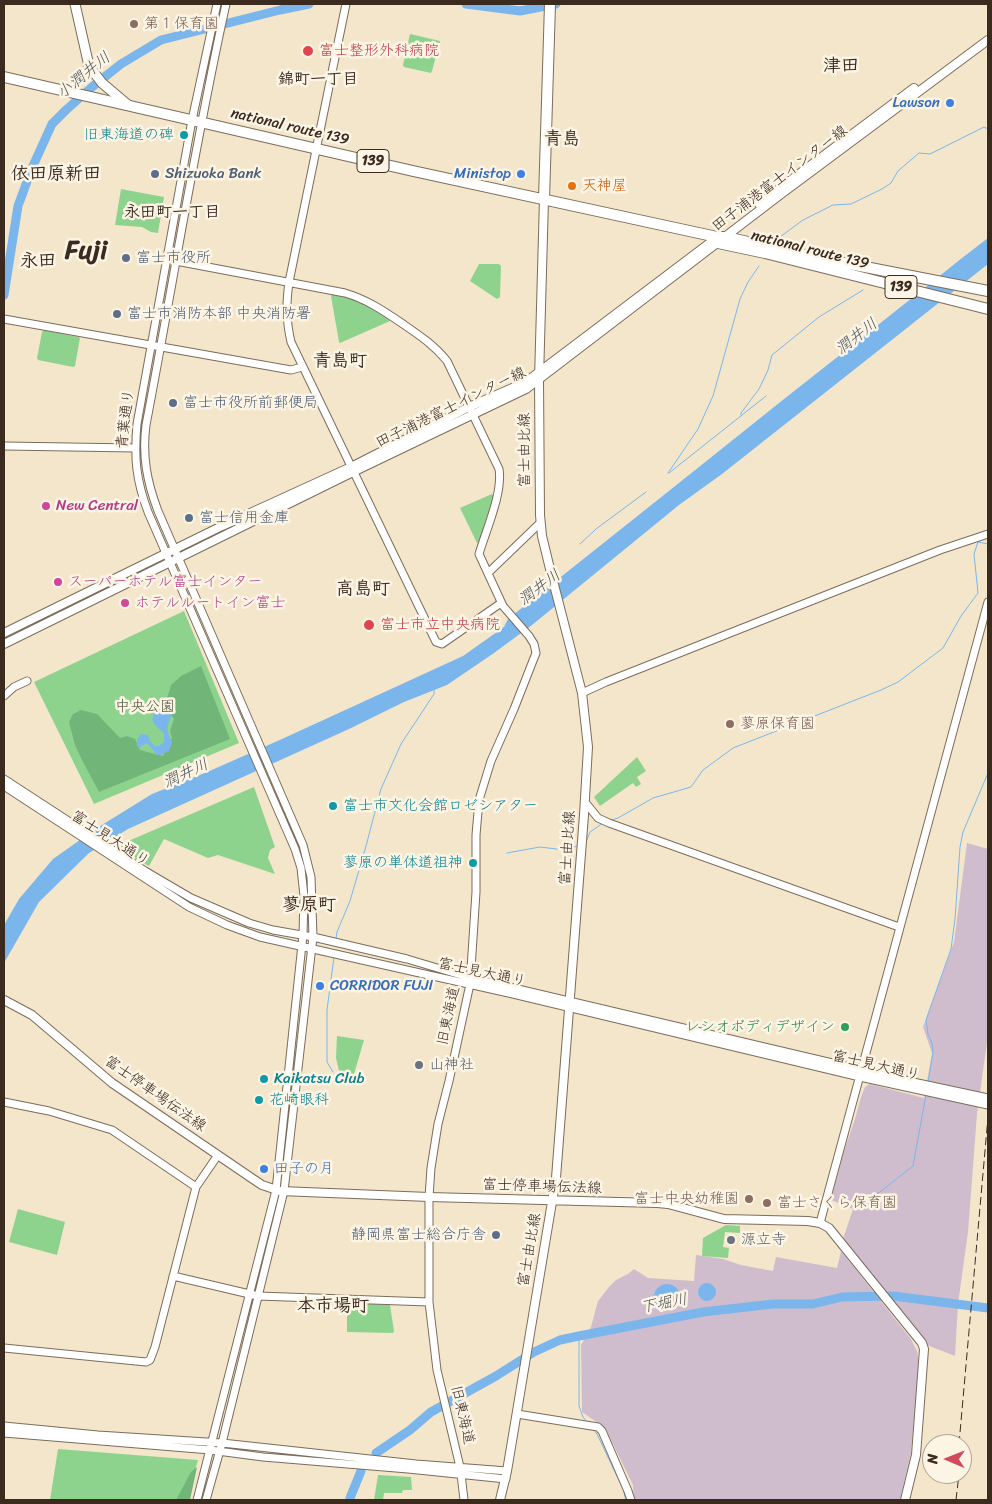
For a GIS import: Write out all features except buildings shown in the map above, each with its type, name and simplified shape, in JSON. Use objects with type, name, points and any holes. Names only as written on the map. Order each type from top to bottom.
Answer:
[{"type":"highway","points":[[544,199],[550,8]]},
{"type":"highway","name":"national route 139","points":[[4,77],[720,239],[765,253],[988,291]]},
{"type":"highway","name":"national route 139","points":[[814,261],[988,309]]},
{"type":"main road","points":[[74,4],[89,66],[99,80],[128,105]]},
{"type":"main road","name":"田子浦港富士インター線","points":[[720,239],[988,33]]},
{"type":"main road","name":"田子浦港富士インター線","points":[[4,644],[178,559],[539,375],[988,40]]},
{"type":"main road","name":"富士由比線","points":[[500,1500],[517,1414],[556,1178],[588,747],[582,693],[551,575],[540,523],[539,375],[544,199]]},
{"type":"main road","name":"田子浦港富士インター線","points":[[4,633],[283,497],[352,469]]},
{"type":"main road","name":"富士停車場伝法線","points":[[4,1000],[32,1015],[112,1083],[262,1185],[280,1190],[429,1197],[657,1203],[668,1204],[724,1219],[820,1223]]},
{"type":"main road","points":[[820,1223],[829,1228],[922,1343],[925,1355],[916,1455],[905,1500]]},
{"type":"street","points":[[197,121],[210,34],[217,4]]},
{"type":"street","points":[[197,121],[226,4]]},
{"type":"street","points":[[346,5],[289,282],[286,304],[291,342],[436,642],[442,644],[502,604]]},
{"type":"street","name":"青葉通り","points":[[197,121],[176,261],[146,425],[144,455],[150,490],[178,559],[256,734],[303,845],[308,862],[312,888],[313,937],[280,1190]]},
{"type":"street","name":"青葉通り","points":[[197,121],[151,345],[137,424],[136,467],[140,489],[170,563],[248,739],[295,849],[301,868],[304,896],[303,935],[280,1190]]},
{"type":"street","name":"旧東海道","points":[[176,261],[345,292],[377,306],[429,341],[439,350],[447,361],[499,468],[498,493],[479,554],[502,604],[529,636],[534,644],[536,656],[491,761],[479,800],[476,835],[476,892],[470,981],[438,1124],[431,1168],[429,1197],[429,1302],[437,1370],[461,1471],[464,1500]]},
{"type":"street","points":[[4,319],[291,370],[302,367]]},
{"type":"street","points":[[4,446],[135,448]]},
{"type":"street","points":[[488,573],[540,523]]},
{"type":"street","points":[[582,693],[885,572],[988,534]]},
{"type":"street","points":[[820,1223],[988,602]]},
{"type":"street","points":[[4,696],[14,687],[27,681]]},
{"type":"street","name":"富士見大通り","points":[[5,782],[189,907],[227,925],[260,937],[570,1004],[988,1105]]},
{"type":"street","points":[[585,802],[590,810],[606,822],[899,927]]},
{"type":"street","name":"富士見大通り","points":[[143,874],[234,918],[273,930],[313,937],[407,960],[470,981]]},
{"type":"street","name":"富士見大通り","points":[[913,1086],[988,1098]]},
{"type":"street","points":[[4,1102],[49,1111],[112,1130],[196,1187]]},
{"type":"street","points":[[4,1348],[146,1362],[150,1360],[196,1187],[218,1155]]},
{"type":"street","points":[[197,1500],[249,1295],[280,1190]]},
{"type":"street","points":[[206,1500],[258,1296],[280,1190]]},
{"type":"street","points":[[173,1276],[258,1296],[429,1302]]},
{"type":"street","points":[[517,1414],[598,1427],[602,1431],[631,1500]]},
{"type":"street","points":[[4,1426],[408,1463],[506,1475]]},
{"type":"street","points":[[4,1433],[211,1446]]},
{"type":"shaded area","points":[[967,843],[988,849],[988,1035],[977,1114],[968,1232],[958,1304],[955,1356],[927,1345],[843,1239],[853,1209],[831,1200],[844,1151],[865,1087],[870,1084],[924,1098],[932,1053],[923,1027],[954,942]]},
{"type":"shaded area","points":[[841,1251],[911,1339],[917,1351],[919,1362],[911,1453],[900,1500],[634,1500],[633,1485],[605,1428],[582,1412],[581,1345],[591,1327],[598,1301],[609,1287],[616,1280],[634,1269],[648,1278],[694,1281],[696,1255],[723,1259],[741,1265],[773,1271],[776,1257],[837,1268]]},
{"type":"green space","points":[[410,34],[440,41],[431,73],[404,67]]},
{"type":"green space","points":[[121,189],[164,197],[158,233],[151,232],[142,227],[115,225]]},
{"type":"green space","points":[[479,264],[499,264],[501,266],[500,297],[497,299],[470,281]]},
{"type":"green space","points":[[332,294],[372,306],[390,321],[340,343]]},
{"type":"green space","points":[[44,330],[80,338],[75,366],[38,360],[42,332]]},
{"type":"green space","points":[[492,494],[494,497],[481,542],[477,543],[460,508]]},
{"type":"green space","name":"中央公園","points":[[184,611],[239,743],[94,804],[34,682]]},
{"type":"green space","points":[[201,666],[230,739],[99,792],[75,745],[69,722],[73,714],[81,710],[97,714],[120,738],[127,736],[135,739],[140,750],[163,756],[172,738],[170,731],[174,719],[164,709],[171,685],[181,676]]},
{"type":"green space","points":[[637,757],[646,771],[637,777],[641,784],[636,787],[633,783],[600,806],[594,797]]},
{"type":"green space","points":[[254,787],[275,847],[270,850],[268,858],[275,874],[218,855],[208,858],[164,839],[149,866],[126,854],[119,845]]},
{"type":"green space","points":[[337,1036],[364,1040],[354,1074],[340,1075],[336,1058]]},
{"type":"green space","points":[[18,1209],[65,1222],[57,1255],[9,1242]]},
{"type":"green space","points":[[726,1225],[740,1226],[740,1233],[725,1232],[723,1247],[729,1248],[728,1258],[702,1256],[703,1238]]},
{"type":"green space","points":[[347,1303],[390,1305],[393,1333],[347,1332]]},
{"type":"green space","points":[[58,1449],[198,1460],[186,1500],[50,1500]]},
{"type":"green space","points":[[197,1467],[190,1500],[176,1500],[191,1472]]},
{"type":"green space","points":[[378,1475],[411,1477],[412,1490],[403,1490],[402,1493],[384,1493],[383,1500],[374,1500]]},
{"type":"water","points":[[988,238],[988,264],[722,474],[679,505],[532,625],[494,653],[447,685],[404,702],[349,729],[128,829],[89,853],[39,902],[4,963],[4,925],[19,899],[53,859],[97,828],[152,794],[282,739],[463,656],[504,627],[508,619]]},
{"type":"water","points":[[164,709],[173,713],[168,728],[172,742],[169,751],[155,755],[155,752],[147,743],[140,747],[140,750],[137,746],[137,739],[141,734],[148,735],[150,741],[155,746],[159,746],[164,742],[164,733],[155,725],[153,717],[158,710]]},
{"type":"water","points":[[707,1283],[713,1286],[716,1292],[713,1298],[707,1301],[701,1298],[698,1292],[701,1286]]},
{"type":"water","points":[[667,1284],[677,1287],[680,1297],[677,1307],[667,1310],[657,1307],[654,1297],[657,1287]]},
{"type":"waterway","name":"小潤井川","points":[[4,295],[18,206],[32,168],[52,124],[66,110],[121,64],[161,40],[309,4]]},
{"type":"waterway","name":"小潤井川","points":[[466,4],[520,11],[556,4]]},
{"type":"waterway","points":[[777,242],[780,237],[803,220],[833,205],[851,204],[882,189],[891,183],[898,171],[919,153],[930,154],[984,127],[988,129]]},
{"type":"waterway","points":[[668,473],[698,429],[713,396],[740,299],[748,282],[759,266]]},
{"type":"waterway","points":[[741,415],[759,389],[768,370],[772,355],[819,317],[863,290]]},
{"type":"waterway","points":[[669,473],[766,396]]},
{"type":"waterway","points":[[580,544],[596,529],[646,492]]},
{"type":"waterway","points":[[612,820],[653,798],[691,787],[703,770],[733,748],[898,682],[943,648],[961,616],[978,593],[974,554],[978,542],[988,544]]},
{"type":"waterway","points":[[336,939],[350,901],[381,789],[401,744],[434,694],[434,689]]},
{"type":"waterway","points":[[928,1082],[933,1053],[926,1020],[951,949],[963,832],[988,773]]},
{"type":"waterway","points":[[586,842],[590,832],[603,823]]},
{"type":"waterway","points":[[507,853],[540,847],[565,850],[577,846]]},
{"type":"waterway","points":[[333,1072],[327,1062],[327,1010],[334,957]]},
{"type":"waterway","points":[[862,1206],[913,1166],[926,1095]]},
{"type":"waterway","name":"下堀川","points":[[376,1453],[410,1430],[431,1412],[496,1376],[534,1352],[560,1340],[703,1312],[773,1304],[813,1304],[842,1297],[893,1296],[988,1308]]},
{"type":"waterway","points":[[579,1336],[579,1406],[587,1422]]},
{"type":"waterway","points":[[593,1429],[623,1489],[626,1500]]},
{"type":"waterway","name":"下堀川","points":[[350,1498],[361,1471]]},
{"type":"railway","points":[[960,1434],[988,1117]]},
{"type":"railway","points":[[956,1500],[958,1484]]},
{"type":"place","name":"第１保育園","points":[[134,24]]},
{"type":"place","name":"富士整形外科病院","points":[[308,51]]},
{"type":"place","name":"Lawson","points":[[950,103]]},
{"type":"place","name":"旧東海道の碑","points":[[184,135]]},
{"type":"place","name":"Shizuoka Bank","points":[[155,174]]},
{"type":"place","name":"Ministop","points":[[521,174]]},
{"type":"place","name":"天神屋","points":[[572,186]]},
{"type":"place","name":"富士市役所","points":[[126,258]]},
{"type":"place","name":"富士市消防本部 中央消防署","points":[[117,314]]},
{"type":"place","name":"富士市役所前郵便局","points":[[173,403]]},
{"type":"place","name":"New Central","points":[[46,506]]},
{"type":"place","name":"富士信用金庫","points":[[189,518]]},
{"type":"place","name":"スーパーホテル富士インター","points":[[58,582]]},
{"type":"place","name":"ホテルルートイン富士","points":[[125,603]]},
{"type":"place","name":"富士市立中央病院","points":[[369,625]]},
{"type":"place","name":"蓼原保育園","points":[[730,724]]},
{"type":"place","name":"富士市文化会館ロゼシアター","points":[[333,806]]},
{"type":"place","name":"蓼原の単体道祖神","points":[[473,863]]},
{"type":"place","name":"CORRIDOR FUJI","points":[[320,986]]},
{"type":"place","name":"レシオボディデザイン","points":[[845,1027]]},
{"type":"place","name":"山神社","points":[[419,1065]]},
{"type":"place","name":"Kaikatsu Club","points":[[264,1079]]},
{"type":"place","name":"花崎眼科","points":[[259,1100]]},
{"type":"place","name":"田子の月","points":[[264,1169]]},
{"type":"place","name":"富士中央幼稚園","points":[[749,1199]]},
{"type":"place","name":"富士さくら保育園","points":[[767,1203]]},
{"type":"place","name":"静岡県富士総合庁舎","points":[[496,1235]]},
{"type":"place","name":"源立寺","points":[[731,1240]]},
{"type":"district","name":"津田","points":[[841,66]]},
{"type":"district","name":"錦町一丁目","points":[[318,80]]},
{"type":"district","name":"青島","points":[[562,139]]},
{"type":"district","name":"依田原新田","points":[[56,174]]},
{"type":"district","name":"永田町一丁目","points":[[172,213]]},
{"type":"district","name":"Fuji","points":[[86,252]]},
{"type":"district","name":"永田","points":[[38,261]]},
{"type":"district","name":"青島町","points":[[340,361]]},
{"type":"district","name":"高島町","points":[[363,589]]},
{"type":"district","name":"蓼原町","points":[[309,905]]},
{"type":"district","name":"本市場町","points":[[333,1306]]},
{"type":"water label","name":"潤井川","points":[[857,337]]},
{"type":"water label","name":"潤井川","points":[[540,588]]},
{"type":"water label","name":"潤井川","points":[[186,774]]}]
